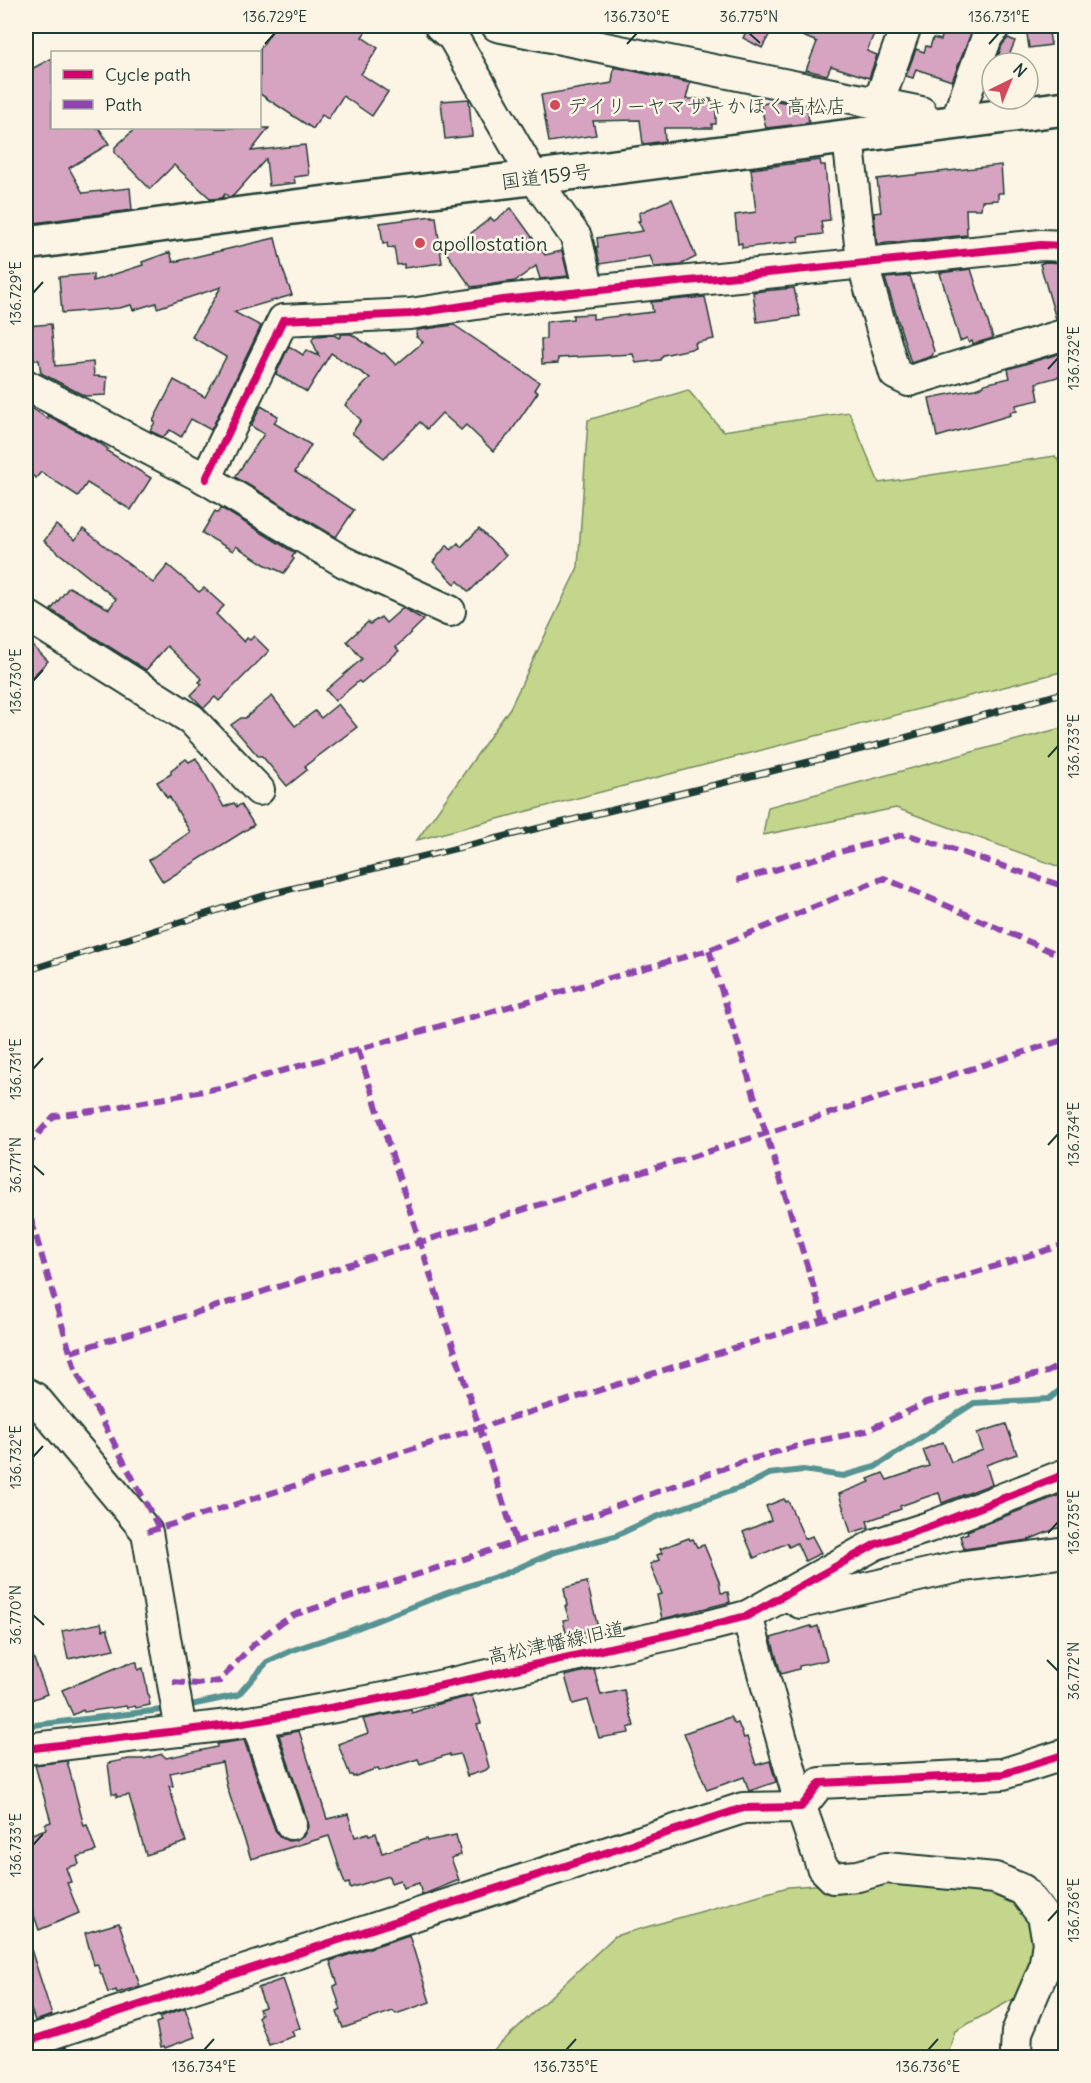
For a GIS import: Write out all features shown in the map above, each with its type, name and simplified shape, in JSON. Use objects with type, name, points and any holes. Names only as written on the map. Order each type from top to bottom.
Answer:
[{"type":"highway","name":"国道159号","points":[[26,243],[1065,108]]},
{"type":"street","points":[[440,26],[453,37],[534,178],[576,237],[589,291]]},
{"type":"street","points":[[497,26],[921,112],[941,123],[995,26]]},
{"type":"street","points":[[878,104],[906,26]]},
{"type":"street","points":[[848,137],[862,262],[895,374],[909,381],[1065,334]]},
{"type":"street","points":[[206,479],[283,320],[410,314],[475,303],[862,262],[1041,246],[1065,246]]},
{"type":"street","points":[[26,386],[206,479],[344,562],[450,611]]},
{"type":"street","points":[[26,615],[191,719],[259,790]]},
{"type":"street","points":[[26,1393],[35,1398],[147,1532],[178,1715]]},
{"type":"street","name":"高松津幡線旧道","points":[[26,1749],[178,1715],[256,1721],[389,1697],[747,1616],[850,1557],[876,1545],[1065,1474]]},
{"type":"street","points":[[786,1594],[800,1603],[958,1567],[1065,1552]]},
{"type":"street","points":[[747,1616],[801,1807],[822,1867],[833,1878],[858,1876],[886,1868],[995,1878],[1023,1890],[1043,1916],[1048,1942],[1044,1969],[1017,2032],[1016,2052],[1019,2058]]},
{"type":"street","points":[[256,1721],[291,1824]]},
{"type":"street","points":[[801,1807],[820,1783],[1003,1774],[1065,1754]]},
{"type":"street","points":[[26,2042],[743,1808],[801,1807]]},
{"type":"green space","points":[[688,390],[723,431],[849,412],[879,483],[1055,456],[1065,470],[1065,671],[417,840],[510,708],[578,567],[588,420]]},
{"type":"green space","points":[[1065,727],[1065,869],[896,808],[763,835],[768,807]]},
{"type":"green space","points":[[903,1872],[1019,1898],[1037,1925],[1035,1961],[1019,1996],[955,2031],[947,2057],[485,2058],[615,1936],[788,1887],[855,1882]]},
{"type":"building","points":[[275,26],[357,26],[366,31],[362,37],[378,48],[361,74],[388,92],[372,116],[343,96],[328,119],[322,115],[313,129],[261,95],[260,49]]},
{"type":"building","points":[[749,26],[774,26],[762,48],[743,38]]},
{"type":"building","points":[[779,26],[877,26],[867,51],[877,55],[869,78],[831,66],[827,75],[806,70],[817,42]]},
{"type":"building","points":[[945,26],[974,26],[952,81],[916,69],[913,78],[906,76],[916,49],[924,52],[926,46],[930,47],[933,38],[941,40]]},
{"type":"building","points":[[1048,26],[1051,45],[1029,48],[1026,27]]},
{"type":"building","points":[[1008,38],[1015,41],[1011,51],[1000,51]]},
{"type":"building","points":[[51,59],[51,129],[100,129],[109,144],[69,168],[83,193],[130,188],[132,210],[26,224],[26,72]]},
{"type":"building","points":[[614,67],[690,83],[686,99],[711,99],[711,102],[716,102],[716,124],[712,124],[712,128],[664,128],[665,141],[643,144],[640,120],[593,121],[596,135],[549,142],[541,95],[612,83]]},
{"type":"building","points":[[469,99],[472,136],[445,139],[441,101]]},
{"type":"building","points":[[777,101],[807,106],[809,123],[766,128],[761,106]]},
{"type":"building","points":[[269,128],[251,151],[305,145],[309,175],[294,177],[295,183],[269,186],[266,159],[233,196],[229,197],[225,194],[222,198],[211,199],[174,165],[150,189],[115,153],[115,147],[135,129]]},
{"type":"building","points":[[820,160],[821,165],[825,165],[830,220],[821,221],[823,234],[798,237],[799,241],[742,248],[742,243],[738,244],[735,215],[756,212],[751,169]]},
{"type":"building","points":[[1001,165],[1003,193],[998,193],[998,200],[982,201],[981,209],[966,209],[967,235],[877,244],[874,213],[881,212],[877,179]]},
{"type":"building","points":[[672,199],[696,257],[680,265],[654,267],[650,256],[600,264],[596,247],[598,247],[597,238],[643,231],[638,221],[640,221],[639,213]]},
{"type":"building","points":[[511,208],[545,255],[562,251],[568,276],[540,279],[536,266],[515,281],[471,287],[446,252],[491,218],[494,221]]},
{"type":"building","points":[[436,217],[442,263],[404,268],[404,264],[397,265],[394,247],[388,248],[387,243],[383,244],[380,223]]},
{"type":"building","points":[[275,238],[292,295],[234,312],[261,326],[211,430],[191,419],[181,437],[170,430],[163,437],[150,431],[174,380],[205,397],[226,357],[192,337],[221,287],[157,308],[156,303],[133,310],[131,305],[62,313],[59,277],[93,274],[93,281],[143,265],[142,262],[170,252],[173,262]]},
{"type":"building","points":[[1065,263],[1065,317],[1056,319],[1040,264]]},
{"type":"building","points":[[971,269],[993,338],[973,344],[972,341],[969,343],[967,338],[960,341],[940,273]]},
{"type":"building","points":[[910,276],[934,351],[932,356],[911,363],[885,278]]},
{"type":"building","points":[[794,288],[800,316],[757,322],[753,292]]},
{"type":"building","points":[[705,297],[714,339],[695,343],[696,348],[663,355],[660,360],[636,363],[633,354],[558,358],[558,363],[542,364],[541,339],[546,339],[546,322],[573,319],[573,315],[593,314],[593,319],[653,312],[651,302]]},
{"type":"building","points":[[51,324],[55,366],[93,362],[94,376],[107,377],[106,395],[85,396],[41,373],[39,360],[34,360],[32,348],[26,349],[26,326]]},
{"type":"building","points":[[454,325],[539,382],[534,390],[538,392],[510,433],[493,451],[466,425],[461,430],[442,413],[427,429],[420,422],[384,458],[352,433],[361,420],[345,405],[370,378],[331,353],[307,392],[276,374],[289,346],[303,355],[306,350],[319,356],[312,340],[314,336],[334,335],[339,338],[342,334],[351,334],[382,354],[384,353],[396,365],[423,342],[416,337],[418,330]]},
{"type":"building","points":[[1065,352],[1065,375],[1036,383],[1039,400],[1016,405],[1017,411],[1010,412],[1011,415],[937,437],[929,398],[975,389],[984,384],[1010,378],[1008,369]]},
{"type":"building","points":[[26,404],[48,419],[47,415],[98,442],[108,449],[107,451],[151,478],[131,510],[87,483],[78,496],[41,472],[36,478],[26,471]]},
{"type":"building","points":[[261,406],[278,416],[274,423],[311,445],[295,472],[354,510],[336,537],[235,477],[264,434],[251,426]]},
{"type":"building","points":[[221,508],[295,553],[292,557],[294,559],[284,573],[264,564],[236,546],[233,551],[202,533],[215,511],[218,513]]},
{"type":"building","points":[[56,525],[75,540],[83,529],[153,583],[168,565],[199,592],[204,588],[224,606],[216,614],[244,642],[247,638],[250,640],[254,636],[269,651],[219,701],[215,697],[204,708],[191,695],[202,684],[199,682],[202,679],[167,646],[146,670],[51,610],[69,587],[109,609],[116,599],[44,541]]},
{"type":"building","points":[[479,529],[506,555],[469,592],[458,581],[455,584],[433,562],[447,545],[451,550],[458,543],[461,547]]},
{"type":"building","points":[[403,608],[424,620],[396,647],[399,651],[361,683],[359,681],[335,701],[326,690],[362,659],[347,641],[368,622],[370,624],[381,617],[386,623]]},
{"type":"building","points":[[26,639],[48,661],[26,683]]},
{"type":"building","points":[[272,696],[295,726],[315,711],[321,718],[338,704],[357,727],[305,766],[307,770],[287,786],[262,756],[258,756],[231,725],[245,718]]},
{"type":"building","points":[[196,758],[224,807],[234,803],[237,807],[241,804],[254,825],[163,882],[149,860],[190,832],[169,796],[167,798],[157,782],[171,774],[171,770],[186,759],[189,762]]},
{"type":"building","points":[[1006,1424],[1017,1454],[986,1465],[992,1484],[942,1503],[939,1493],[900,1506],[901,1509],[867,1521],[869,1527],[851,1533],[839,1494],[870,1482],[868,1479],[883,1473],[887,1480],[929,1466],[923,1450],[943,1442],[951,1462],[983,1450],[977,1433]]},
{"type":"building","points":[[1065,1493],[1065,1525],[1028,1540],[964,1549],[960,1536],[968,1533],[967,1531]]},
{"type":"building","points":[[784,1499],[788,1501],[805,1539],[812,1536],[821,1553],[805,1561],[797,1543],[789,1547],[787,1543],[754,1558],[743,1532],[771,1520],[766,1506]]},
{"type":"building","points":[[689,1538],[693,1539],[697,1547],[704,1545],[719,1581],[721,1593],[728,1592],[730,1602],[662,1619],[657,1595],[662,1594],[650,1564],[659,1560],[657,1555],[662,1553],[660,1549]]},
{"type":"building","points":[[587,1582],[598,1628],[567,1637],[563,1620],[569,1619],[565,1606],[567,1606],[564,1588]]},
{"type":"building","points":[[101,1623],[103,1630],[107,1629],[114,1649],[68,1659],[62,1631]]},
{"type":"building","points":[[811,1626],[812,1628],[818,1626],[827,1660],[799,1666],[799,1669],[781,1674],[771,1638]]},
{"type":"building","points":[[26,1641],[47,1694],[26,1702]]},
{"type":"building","points":[[137,1662],[138,1670],[143,1668],[150,1705],[84,1712],[83,1710],[73,1715],[62,1690],[128,1663]]},
{"type":"building","points":[[594,1669],[601,1695],[624,1690],[634,1726],[628,1728],[629,1733],[599,1738],[588,1700],[573,1704],[565,1676]]},
{"type":"building","points":[[472,1696],[481,1723],[477,1724],[489,1767],[486,1770],[467,1776],[460,1754],[450,1756],[450,1754],[420,1764],[418,1759],[379,1771],[378,1768],[353,1777],[350,1775],[338,1744],[368,1733],[363,1719],[411,1710],[412,1713]]},
{"type":"building","points":[[730,1717],[735,1724],[738,1723],[744,1738],[747,1737],[756,1765],[770,1761],[776,1782],[749,1791],[744,1777],[707,1790],[684,1733]]},
{"type":"building","points":[[299,1731],[327,1819],[348,1814],[355,1837],[376,1833],[382,1853],[426,1839],[427,1841],[456,1835],[461,1855],[451,1858],[459,1880],[422,1895],[419,1883],[403,1888],[400,1880],[391,1883],[389,1876],[350,1888],[349,1883],[345,1884],[329,1836],[251,1859],[227,1787],[222,1762],[170,1773],[173,1786],[169,1786],[186,1842],[146,1855],[129,1795],[117,1797],[116,1794],[112,1794],[108,1763],[144,1759],[162,1754],[166,1758],[217,1747],[217,1744],[244,1740],[275,1830],[280,1837],[288,1841],[296,1840],[304,1835],[308,1827],[307,1819],[279,1735]]},
{"type":"building","points":[[67,1761],[84,1826],[87,1825],[96,1851],[77,1857],[79,1864],[66,1868],[71,1882],[67,1883],[79,1913],[39,1930],[26,1892],[26,1836],[46,1829],[45,1824],[51,1822],[35,1765]]},
{"type":"building","points":[[119,1923],[140,1986],[117,1993],[116,1990],[108,1993],[97,1964],[94,1965],[85,1933]]},
{"type":"building","points":[[409,1935],[430,2002],[396,2014],[393,2011],[343,2028],[337,2012],[341,2010],[334,1988],[338,1984],[330,1961]]},
{"type":"building","points":[[26,1940],[28,1940],[52,2015],[35,2021],[26,1995]]},
{"type":"building","points":[[283,1979],[300,2028],[292,2031],[294,2036],[269,2045],[258,2017],[261,2014],[259,2009],[265,2007],[258,1988]]},
{"type":"building","points":[[185,2008],[195,2037],[165,2048],[161,2047],[156,2023],[161,2021],[159,2017]]},
{"type":"building","points":[[66,2047],[69,2058],[45,2058],[44,2054]]},
{"type":"waterway","points":[[186,1706],[238,1695],[267,1662],[293,1650],[504,1574],[555,1552],[615,1536],[656,1517],[748,1485],[769,1474],[803,1470],[843,1476],[875,1467],[974,1403],[1049,1399],[1066,1385]]},
{"type":"waterway","points":[[26,1726],[170,1709]]},
{"type":"railway","points":[[26,971],[266,895],[886,743],[1066,692]]},
{"type":"marked path","points":[[737,880],[906,834],[1066,887]]},
{"type":"marked path","points":[[26,1147],[54,1116],[225,1087],[709,950],[884,878],[1066,958]]},
{"type":"marked path","points":[[709,950],[824,1320]]},
{"type":"marked path","points":[[71,1352],[1066,1039]]},
{"type":"marked path","points":[[358,1049],[516,1542]]},
{"type":"marked path","points":[[26,1202],[75,1369],[159,1528]]},
{"type":"marked path","points":[[147,1532],[1066,1244]]},
{"type":"marked path","points":[[173,1682],[198,1684],[220,1681],[254,1645],[272,1629],[294,1615],[516,1542],[744,1461],[808,1443],[866,1431],[926,1403],[1047,1372],[1066,1362]]},
{"type":"cycle path","points":[[206,479],[283,320],[410,314],[503,300],[1041,245],[1066,246]]},
{"type":"cycle path","points":[[26,1749],[286,1716],[389,1697],[747,1616],[876,1544],[929,1527],[1066,1474]]},
{"type":"cycle path","points":[[26,2042],[743,1808],[801,1807],[820,1783],[1003,1774],[1066,1754]]},
{"type":"place","name":"デイリーヤマザキかほく高松店","points":[[555,105]]},
{"type":"place","name":"apollostation","points":[[420,243]]}]
